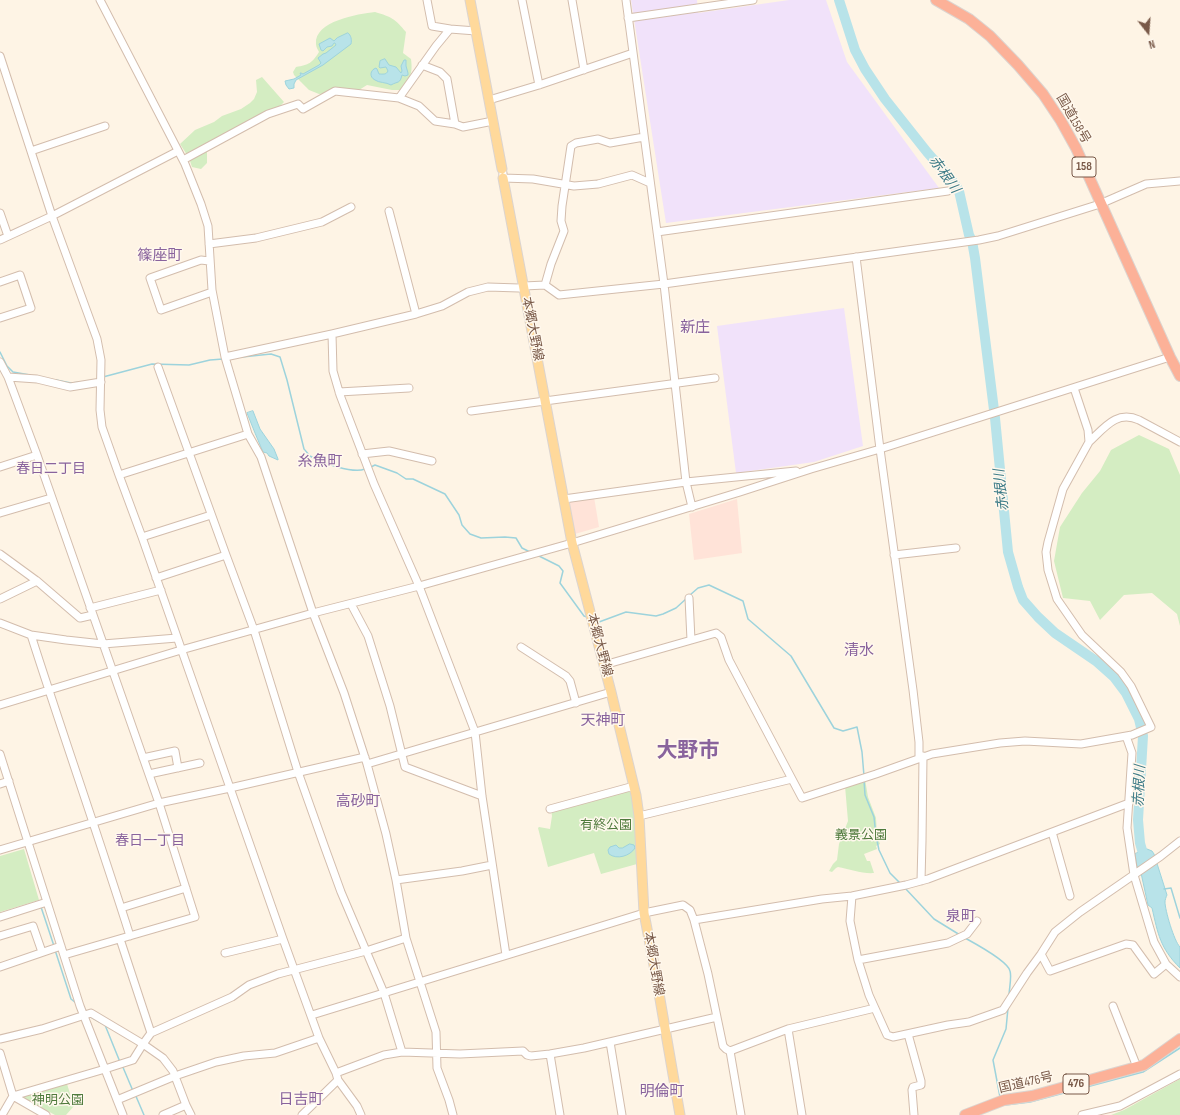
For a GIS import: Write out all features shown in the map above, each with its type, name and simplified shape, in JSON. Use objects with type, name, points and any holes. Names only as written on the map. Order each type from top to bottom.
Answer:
[{"type":"highway","name":"国道158号","points":[[942,1],[969,19],[990,36],[1043,94],[1061,121],[1076,148],[1170,358],[1180,376]]},
{"type":"highway","name":"国道476号","points":[[965,1115],[1004,1100],[1032,1096],[1137,1067],[1147,1063],[1180,1039]]},
{"type":"main road","name":"本郷大野線","points":[[470,0],[572,543],[634,786],[639,816],[644,912],[680,1115]]},
{"type":"street","points":[[100,0],[183,160],[204,211],[208,226],[212,292],[224,357],[248,434],[261,457],[313,613],[344,693],[366,760],[386,834],[406,938],[436,1032],[438,1068],[453,1115]]},
{"type":"street","points":[[427,0],[432,26],[476,31]]},
{"type":"street","points":[[522,0],[539,85]]},
{"type":"street","points":[[572,0],[584,70]]},
{"type":"street","points":[[626,0],[664,284],[686,482],[692,507]]},
{"type":"street","points":[[628,18],[702,4],[753,0]]},
{"type":"street","points":[[399,98],[450,29]]},
{"type":"street","points":[[489,100],[539,85],[633,53]]},
{"type":"street","points":[[0,56],[52,216],[97,339],[101,360],[100,410],[102,427],[118,475],[161,590],[282,939],[319,1038],[337,1077],[356,1106],[360,1115]]},
{"type":"street","points":[[422,65],[440,72],[447,79],[455,124]]},
{"type":"street","points":[[183,160],[268,114],[298,104],[303,109],[335,91],[399,98],[419,106],[435,121],[455,124],[463,127],[493,121]]},
{"type":"street","points":[[31,152],[105,126]]},
{"type":"street","points":[[545,285],[551,264],[564,231],[561,221],[562,206],[572,146],[576,143],[598,139],[610,142],[644,137]]},
{"type":"street","points":[[0,240],[52,216],[178,151]]},
{"type":"street","points":[[503,173],[574,186],[598,184],[632,175],[650,183]]},
{"type":"street","points":[[224,357],[416,314],[442,306],[468,292],[488,287],[519,288],[524,286],[545,285],[559,295],[664,284],[979,240],[998,236],[1100,204],[1146,184],[1180,182]]},
{"type":"street","points":[[657,232],[948,192]]},
{"type":"street","points":[[209,244],[256,238],[322,222],[351,207]]},
{"type":"street","points":[[389,211],[416,314]]},
{"type":"street","points":[[0,213],[8,236]]},
{"type":"street","points":[[856,257],[921,757],[921,881]]},
{"type":"street","points":[[209,261],[201,260],[150,278],[161,310],[212,292]]},
{"type":"street","points":[[0,282],[20,274],[31,308],[0,318]]},
{"type":"street","points":[[332,334],[333,371],[339,392],[362,454],[419,586],[475,732],[482,796],[506,955]]},
{"type":"street","points":[[0,705],[182,650],[572,543],[880,449],[1170,358]]},
{"type":"street","points":[[0,364],[8,377],[149,774],[195,918],[64,956]]},
{"type":"street","points":[[158,367],[254,630],[298,772],[341,892],[384,993],[402,1052]]},
{"type":"street","points":[[8,377],[37,379],[70,387],[101,382]]},
{"type":"street","points":[[471,412],[716,378]]},
{"type":"street","points":[[339,392],[408,388]]},
{"type":"street","points":[[1074,388],[1088,430],[1090,442]]},
{"type":"street","points":[[604,666],[716,633],[721,636],[729,660],[802,798],[876,774],[921,757],[951,750],[1024,741],[1081,744],[1129,736],[1149,728],[1131,686],[1121,672],[1082,635],[1057,599],[1048,570],[1046,552],[1063,489],[1090,442],[1113,421],[1120,417],[1130,417],[1168,434],[1180,442]]},
{"type":"street","points":[[118,475],[248,434]]},
{"type":"street","points":[[362,454],[389,451],[432,461]]},
{"type":"street","points":[[0,468],[36,455]]},
{"type":"street","points":[[564,499],[686,482],[811,469]]},
{"type":"street","points":[[0,514],[51,498]]},
{"type":"street","points":[[142,537],[211,515]]},
{"type":"street","points":[[894,555],[956,548]]},
{"type":"street","points":[[0,554],[37,581],[80,618],[92,616]]},
{"type":"street","points":[[156,578],[226,555]]},
{"type":"street","points":[[0,599],[37,581]]},
{"type":"street","points":[[90,608],[161,590]]},
{"type":"street","points":[[689,598],[691,640]]},
{"type":"street","points":[[351,604],[368,636],[390,706],[405,767],[482,796]]},
{"type":"street","points":[[0,623],[31,634],[103,644],[177,638]]},
{"type":"street","points":[[31,634],[48,691],[130,936]]},
{"type":"street","points":[[521,647],[566,676],[570,681],[576,703]]},
{"type":"street","points":[[0,850],[159,803],[298,772],[401,754],[611,692]]},
{"type":"street","points":[[1129,736],[1132,753],[1127,828],[1136,874],[1154,942],[1166,964],[1180,977]]},
{"type":"street","points":[[143,758],[175,751],[178,768]]},
{"type":"street","points":[[0,754],[84,1015],[123,1115]]},
{"type":"street","points":[[149,774],[200,763]]},
{"type":"street","points":[[639,816],[792,779]]},
{"type":"street","points":[[0,784],[9,782]]},
{"type":"street","points":[[550,809],[634,786]]},
{"type":"street","points":[[694,920],[822,899],[852,896],[921,881],[1129,803]]},
{"type":"street","points":[[1052,832],[1070,896]]},
{"type":"street","points":[[852,896],[850,921],[858,960],[869,995],[887,1035],[892,1037],[969,1022],[1003,1010],[1055,932],[1080,912],[1136,874],[1180,841]]},
{"type":"street","points":[[396,880],[492,865]]},
{"type":"street","points":[[121,908],[186,888]]},
{"type":"street","points":[[0,917],[47,902]]},
{"type":"street","points":[[312,1016],[644,912],[683,905],[690,910],[694,920],[718,1017],[723,1046],[726,1049],[730,1050],[788,1029],[875,1008]]},
{"type":"street","points":[[858,960],[948,942],[967,934],[977,921]]},
{"type":"street","points":[[0,936],[33,926],[42,952]]},
{"type":"street","points":[[2,1115],[13,1096],[133,1060],[151,1033],[232,996],[249,985],[278,974],[366,951],[406,938]]},
{"type":"street","points":[[120,939],[151,1033]]},
{"type":"street","points":[[225,953],[282,939]]},
{"type":"street","points":[[1041,954],[1050,972],[1126,944],[1133,945],[1154,974],[1166,964]]},
{"type":"street","points":[[0,967],[61,946]]},
{"type":"street","points":[[1113,1006],[1137,1067]]},
{"type":"street","points":[[0,1039],[42,1029],[91,1013],[143,1044],[163,1058],[173,1071],[186,1106],[191,1115]]},
{"type":"street","points":[[302,1115],[337,1077],[384,1055],[402,1052],[460,1054],[523,1051],[527,1055],[531,1056],[550,1054],[584,1048],[718,1017]]},
{"type":"street","points":[[788,1029],[802,1115]]},
{"type":"street","points":[[908,1034],[921,1081],[921,1084],[913,1087],[912,1090],[914,1115]]},
{"type":"street","points":[[117,1100],[175,1076],[216,1062],[244,1056],[275,1053],[319,1038]]},
{"type":"street","points":[[610,1042],[622,1115]]},
{"type":"street","points":[[730,1050],[741,1115]]},
{"type":"street","points":[[0,1053],[13,1096],[46,1115]]},
{"type":"street","points":[[550,1054],[560,1115]]},
{"type":"street","points":[[1082,1115],[1120,1106],[1180,1074]]},
{"type":"street","points":[[163,1115],[186,1106]]},
{"type":"shaded area","points":[[631,0],[697,0],[698,13],[789,0],[826,0],[847,62],[939,188],[666,223]]},
{"type":"shaded area","points":[[844,308],[863,446],[814,462],[736,473],[717,326]]},
{"type":"shaded area","points":[[594,497],[599,527],[575,534],[569,501]]},
{"type":"shaded area","points":[[737,499],[742,553],[694,560],[689,514]]},
{"type":"green space","points":[[375,12],[393,19],[406,32],[403,53],[411,59],[412,69],[408,79],[400,90],[367,85],[359,90],[319,94],[309,90],[294,75],[293,72],[296,67],[310,63],[319,52],[316,44],[317,36],[329,24],[348,17]]},
{"type":"green space","points":[[262,77],[284,102],[275,111],[211,144],[207,152],[207,163],[201,169],[192,167],[189,158],[180,144],[195,130],[214,122],[222,116],[241,109],[250,103],[254,99],[257,92],[256,80]]},
{"type":"green space","points":[[1139,435],[1169,449],[1180,475],[1180,626],[1177,614],[1152,593],[1124,595],[1100,620],[1090,601],[1063,598],[1054,561],[1060,527],[1082,493],[1100,471],[1111,450]]},
{"type":"green space","name":"義景公園","points":[[865,779],[868,797],[876,818],[877,835],[880,844],[876,846],[877,849],[864,854],[867,861],[870,861],[874,873],[838,867],[832,872],[829,871],[837,860],[839,844],[848,821],[845,786]]},
{"type":"green space","name":"有終公園","points":[[631,788],[636,828],[637,864],[601,874],[594,853],[548,867],[538,828],[550,829],[552,816],[551,810]]},
{"type":"green space","points":[[24,849],[39,900],[0,912],[0,856]]},
{"type":"green space","points":[[1180,1079],[1180,1115],[1111,1115],[1124,1110]]},
{"type":"green space","name":"神明公園","points":[[67,1084],[74,1106],[66,1115],[55,1115],[22,1097]]},
{"type":"water","points":[[348,33],[351,38],[351,44],[323,65],[296,80],[294,88],[289,89],[285,81],[294,79],[301,75],[300,73],[303,74],[319,65],[321,63],[318,58],[336,45],[334,43],[332,46],[327,47],[323,51],[321,50],[319,44],[330,38],[334,41]]},
{"type":"water","points":[[385,59],[389,65],[396,67],[401,73],[401,66],[404,60],[406,60],[408,75],[402,75],[399,81],[391,85],[378,82],[373,79],[371,74],[372,70],[376,68],[379,74],[385,74],[388,71],[386,67],[379,67],[380,61]]},
{"type":"water","points":[[253,411],[260,429],[274,449],[278,460],[263,452],[247,413]]},
{"type":"water","points":[[630,844],[634,845],[635,848],[627,855],[616,857],[609,854],[608,850],[610,847],[616,845],[619,848],[622,848]]},
{"type":"water","points":[[1147,849],[1152,851],[1154,854],[1167,895],[1165,902],[1166,912],[1180,947],[1180,968],[1168,954],[1161,940],[1152,908],[1148,905],[1141,873],[1137,867],[1135,854]]},
{"type":"waterway","name":"赤根川","points":[[839,0],[855,50],[865,69],[885,99],[927,152],[955,184],[959,191],[975,258],[995,418],[1008,552],[1023,600],[1055,633],[1096,661],[1114,677],[1126,693],[1139,719],[1143,736],[1138,820],[1140,843],[1146,864]]},
{"type":"waterway","points":[[0,352],[7,366],[13,372],[30,375]]},
{"type":"waterway","points":[[242,357],[271,354],[280,357],[304,449],[310,456],[330,465],[345,469],[365,469]]},
{"type":"waterway","points":[[103,377],[152,364],[189,365],[210,360],[223,359]]},
{"type":"waterway","points":[[56,380],[71,383],[81,382]]},
{"type":"waterway","points":[[371,467],[375,465],[397,473],[406,479],[413,479],[445,494],[459,515],[462,525],[470,534],[481,538],[516,538],[522,548],[530,552]]},
{"type":"waterway","points":[[539,556],[559,566],[563,571],[560,583],[584,616],[587,617]]},
{"type":"waterway","points":[[690,595],[698,588],[709,585],[743,601],[748,619],[791,656],[834,728],[843,731],[857,727],[862,752],[864,776]]},
{"type":"waterway","points":[[596,621],[599,622],[626,612],[656,616],[676,608],[687,598]]},
{"type":"waterway","points":[[864,780],[865,795],[874,817],[879,850],[890,873],[900,883]]},
{"type":"waterway","points":[[904,887],[934,919],[960,935]]},
{"type":"waterway","points":[[1164,889],[1171,888],[1180,918]]},
{"type":"waterway","points":[[40,908],[41,907],[54,946]]},
{"type":"waterway","points":[[965,938],[990,953],[1008,967],[1011,976],[1009,996]]},
{"type":"waterway","points":[[55,950],[71,999],[76,1003]]},
{"type":"waterway","points":[[1000,1097],[993,1060],[1006,1029],[1008,1008]]},
{"type":"waterway","points":[[89,1016],[105,1025],[120,1062]]},
{"type":"waterway","points":[[1004,1103],[1005,1105],[1030,1102],[1143,1072],[1180,1048]]},
{"type":"waterway","points":[[122,1065],[133,1091]]},
{"type":"waterway","points":[[135,1094],[144,1115]]},
{"type":"district","name":"篠座町","points":[[160,256]]},
{"type":"district","name":"新庄","points":[[695,328]]},
{"type":"district","name":"糸魚町","points":[[320,462]]},
{"type":"district","name":"春日二丁目","points":[[51,469]]},
{"type":"district","name":"清水","points":[[859,651]]},
{"type":"district","name":"天神町","points":[[603,721]]},
{"type":"district","name":"大野市","points":[[688,752]]},
{"type":"district","name":"高砂町","points":[[358,802]]},
{"type":"district","name":"春日一丁目","points":[[150,841]]},
{"type":"district","name":"泉町","points":[[961,917]]},
{"type":"district","name":"明倫町","points":[[662,1092]]},
{"type":"district","name":"日吉町","points":[[301,1100]]}]
